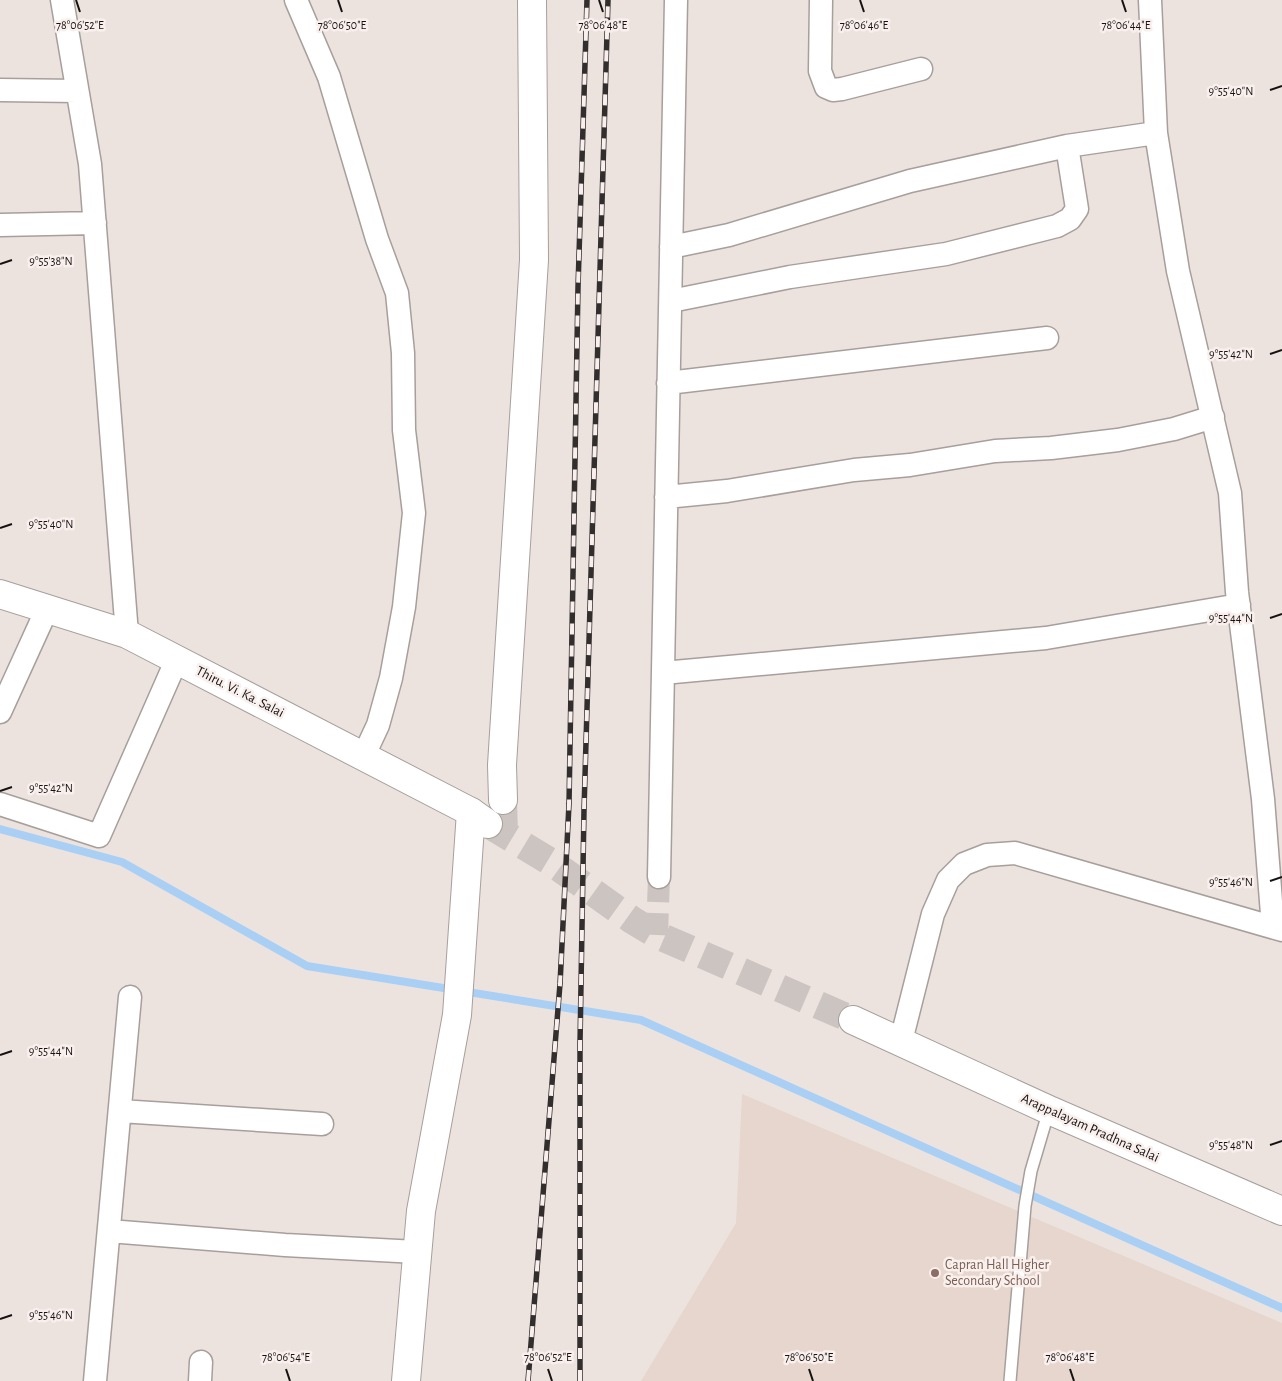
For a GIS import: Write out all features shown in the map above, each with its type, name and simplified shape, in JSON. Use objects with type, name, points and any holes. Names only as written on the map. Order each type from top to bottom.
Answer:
[{"type":"street","points":[[62,0],[90,164],[127,634]]},
{"type":"street","points":[[296,0],[329,77],[377,239],[397,293],[403,353],[404,430],[414,514],[404,607],[391,678],[378,725],[364,755]]},
{"type":"street","points":[[503,800],[502,765],[534,260],[532,0]]},
{"type":"street","points":[[659,877],[676,0]]},
{"type":"street","points":[[821,0],[820,71],[826,87],[832,90],[842,90],[921,70]]},
{"type":"street","points":[[900,1041],[933,914],[948,880],[964,864],[987,855],[1015,853],[1277,928],[1239,605],[1230,493],[1178,271],[1156,133],[1150,0]]},
{"type":"street","points":[[0,90],[77,92]]},
{"type":"street","points":[[671,247],[729,235],[910,180],[1067,146],[1156,133]]},
{"type":"street","points":[[671,301],[799,275],[946,254],[1057,226],[1070,218],[1077,209],[1067,146]]},
{"type":"street","points":[[0,225],[95,224]]},
{"type":"street","points":[[668,383],[1047,338]]},
{"type":"street","points":[[666,497],[727,492],[854,470],[910,465],[995,451],[1051,448],[1118,440],[1174,429],[1213,417]]},
{"type":"street","name":"Thiru. Vi. Ka. Salai","points":[[0,594],[127,634],[364,755],[479,818],[457,1016],[421,1211],[417,1252]]},
{"type":"street","points":[[663,673],[1046,638],[1239,605]]},
{"type":"street","points":[[0,712],[47,609]]},
{"type":"street","points":[[0,804],[99,836],[178,660]]},
{"type":"street","points":[[95,1381],[130,997]]},
{"type":"street","name":"Arappalayam Pradhna Salai","points":[[853,1020],[1049,1110],[1282,1211]]},
{"type":"street","points":[[120,1111],[322,1124]]},
{"type":"street","points":[[109,1231],[285,1245],[417,1252],[406,1381]]},
{"type":"lane","points":[[1010,1381],[1025,1206],[1031,1171],[1049,1110]]},
{"type":"shaded area","name":"Capran Hall Higher Secondary School","points":[[742,1094],[1282,1323],[1282,1381],[641,1381],[736,1223]]},
{"type":"waterway","points":[[0,829],[122,862],[307,966],[641,1020],[1282,1308]]},
{"type":"tunnel","points":[[503,800],[504,835]]},
{"type":"tunnel","points":[[488,824],[551,862],[632,920],[657,935],[853,1020]]},
{"type":"tunnel","points":[[657,935],[659,877]]},
{"type":"railway","points":[[528,1381],[560,984],[569,804],[578,287],[587,0]]},
{"type":"railway","points":[[580,1381],[580,1044],[584,810],[608,0]]},
{"type":"place","name":"Capran Hall Higher Secondary School","points":[[935,1273]]}]
